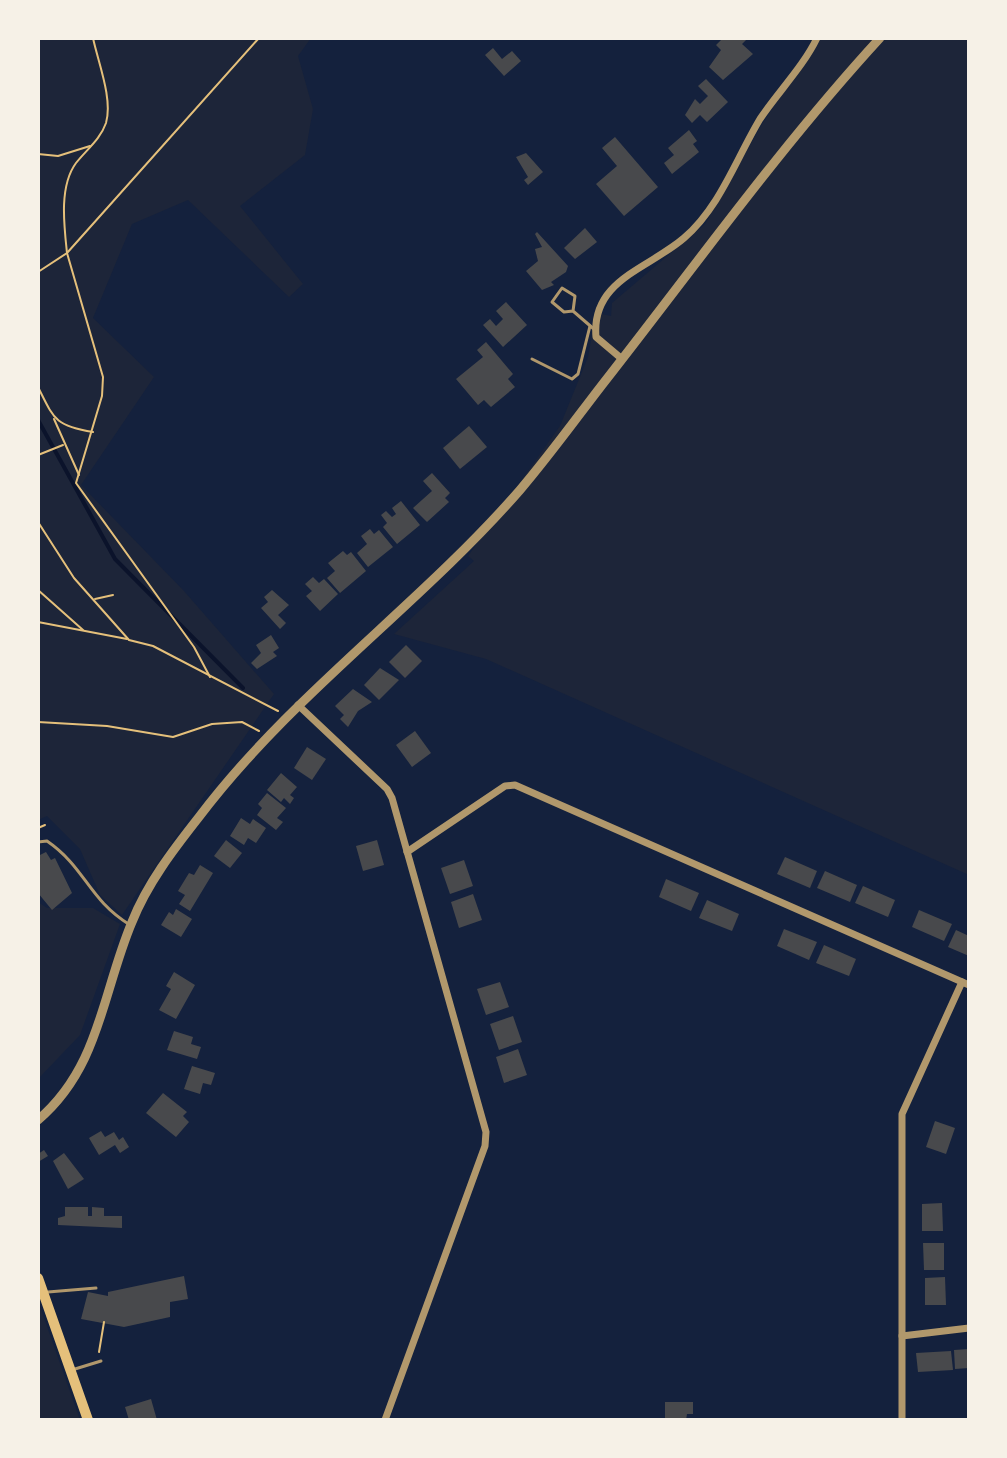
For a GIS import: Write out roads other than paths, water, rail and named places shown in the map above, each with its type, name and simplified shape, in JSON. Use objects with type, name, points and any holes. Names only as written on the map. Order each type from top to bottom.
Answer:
[{"type":"main road","points":[[38,1278],[88,1420]]},
{"type":"street","points":[[622,359],[596,337],[592,328],[605,296],[621,280],[682,240],[701,221],[760,120],[817,38]]},
{"type":"street","points":[[38,1120],[63,1096],[85,1062],[103,1020],[130,925],[149,886],[199,816],[297,704],[458,558],[522,488],[739,208],[880,38]]},
{"type":"street","points":[[297,704],[387,789],[486,1132],[485,1146],[385,1420]]},
{"type":"street","points":[[407,852],[505,786],[515,785],[965,984],[902,1114],[902,1420]]},
{"type":"street","points":[[902,1336],[969,1328]]},
{"type":"lane","points":[[532,359],[572,379],[578,374],[592,328],[573,311],[564,312],[552,302],[562,288],[569,288],[575,296],[573,311]]},
{"type":"lane","points":[[38,842],[47,841],[73,860],[106,910],[130,925]]},
{"type":"lane","points":[[44,1294],[96,1288]]},
{"type":"lane","points":[[71,1371],[101,1361]]},
{"type":"waterway","points":[[38,420],[115,559],[243,688]]}]
